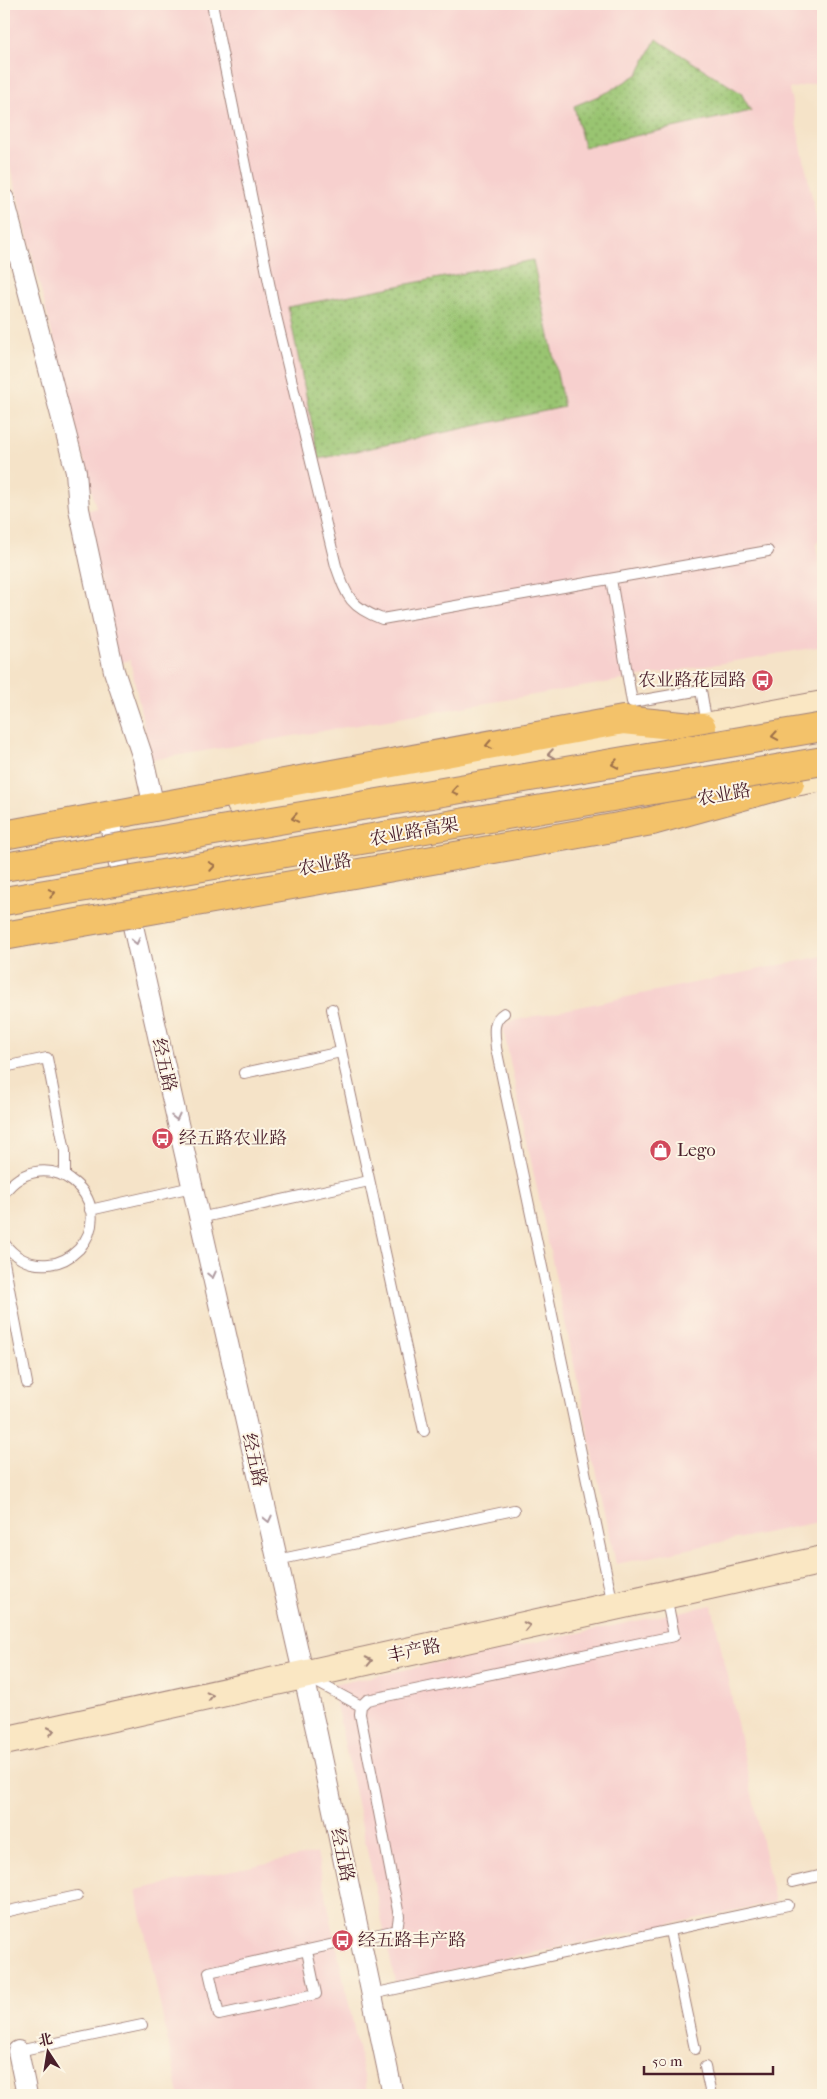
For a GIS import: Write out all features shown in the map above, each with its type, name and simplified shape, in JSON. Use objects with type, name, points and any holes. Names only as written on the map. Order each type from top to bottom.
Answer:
[{"type":"highway","points":[[4,835],[623,720],[704,728]]},
{"type":"highway","name":"农业路高架","points":[[4,867],[823,728]]},
{"type":"highway","name":"农业路高架","points":[[4,901],[823,761]]},
{"type":"highway","points":[[4,936],[652,821],[790,783]]},
{"type":"street","points":[[4,199],[76,472],[79,510],[114,671],[143,758],[154,807]]},
{"type":"street","points":[[4,842],[704,728],[823,705]]},
{"type":"street","name":"农业路","points":[[4,921],[823,777]]},
{"type":"street","name":"经五路","points":[[110,825],[304,1675],[393,2095]]},
{"type":"street","name":"丰产路","points":[[4,1741],[823,1560]]},
{"type":"street","points":[[18,2051],[27,2095]]},
{"type":"lane","points":[[212,4],[275,312],[336,566],[353,604],[366,613],[382,619],[768,551]]},
{"type":"lane","points":[[612,579],[632,702],[701,690],[704,728]]},
{"type":"lane","points":[[332,1009],[424,1431]]},
{"type":"lane","points":[[504,1012],[498,1016],[494,1025],[496,1048],[614,1607]]},
{"type":"lane","points":[[244,1073],[341,1052]]},
{"type":"lane","points":[[4,1067],[47,1058],[65,1152],[65,1176]]},
{"type":"lane","points":[[4,1193],[18,1178],[28,1173],[50,1171],[65,1176],[79,1186],[85,1194],[90,1210],[91,1224],[88,1234],[75,1253],[65,1260],[54,1264],[42,1265],[18,1258],[4,1243]]},
{"type":"lane","points":[[199,1218],[369,1181]]},
{"type":"lane","points":[[90,1210],[192,1187]]},
{"type":"lane","points":[[4,1262],[26,1383]]},
{"type":"lane","points":[[277,1560],[514,1510]]},
{"type":"lane","points":[[307,1950],[316,1994],[219,2016],[209,1972],[307,1950],[360,1939],[397,1930],[399,1916],[360,1714],[361,1706],[367,1700],[674,1636],[666,1595]]},
{"type":"lane","points":[[304,1675],[361,1706]]},
{"type":"lane","points":[[793,1882],[823,1875]]},
{"type":"lane","points":[[4,1912],[77,1896]]},
{"type":"lane","points":[[372,1994],[788,1906]]},
{"type":"lane","points":[[670,1930],[695,2049]]},
{"type":"lane","points":[[18,2051],[142,2025]]},
{"type":"lane","points":[[705,2067],[711,2095]]},
{"type":"shaded area","points":[[4,4],[823,4],[823,81],[789,89],[823,249],[823,535],[816,545],[823,588],[823,646],[151,760],[130,660],[118,663],[84,512],[96,508],[4,143]]},
{"type":"shaded area","points":[[823,956],[823,1521],[616,1564],[502,1023]]},
{"type":"shaded area","points":[[712,1605],[775,1902],[395,1982],[332,1685]]},
{"type":"shaded area","points":[[317,1853],[368,2095],[179,2095],[136,1890]]},
{"type":"green space","points":[[656,39],[741,93],[751,111],[584,147],[574,106],[608,92],[638,74]]},
{"type":"green space","points":[[533,260],[564,407],[319,459],[288,307]]},
{"type":"place","name":"农业路花园路","points":[[762,680]]},
{"type":"place","name":"经五路农业路","points":[[163,1138]]},
{"type":"place","name":"Lego","points":[[661,1150]]},
{"type":"place","name":"经五路丰产路","points":[[342,1940]]}]
